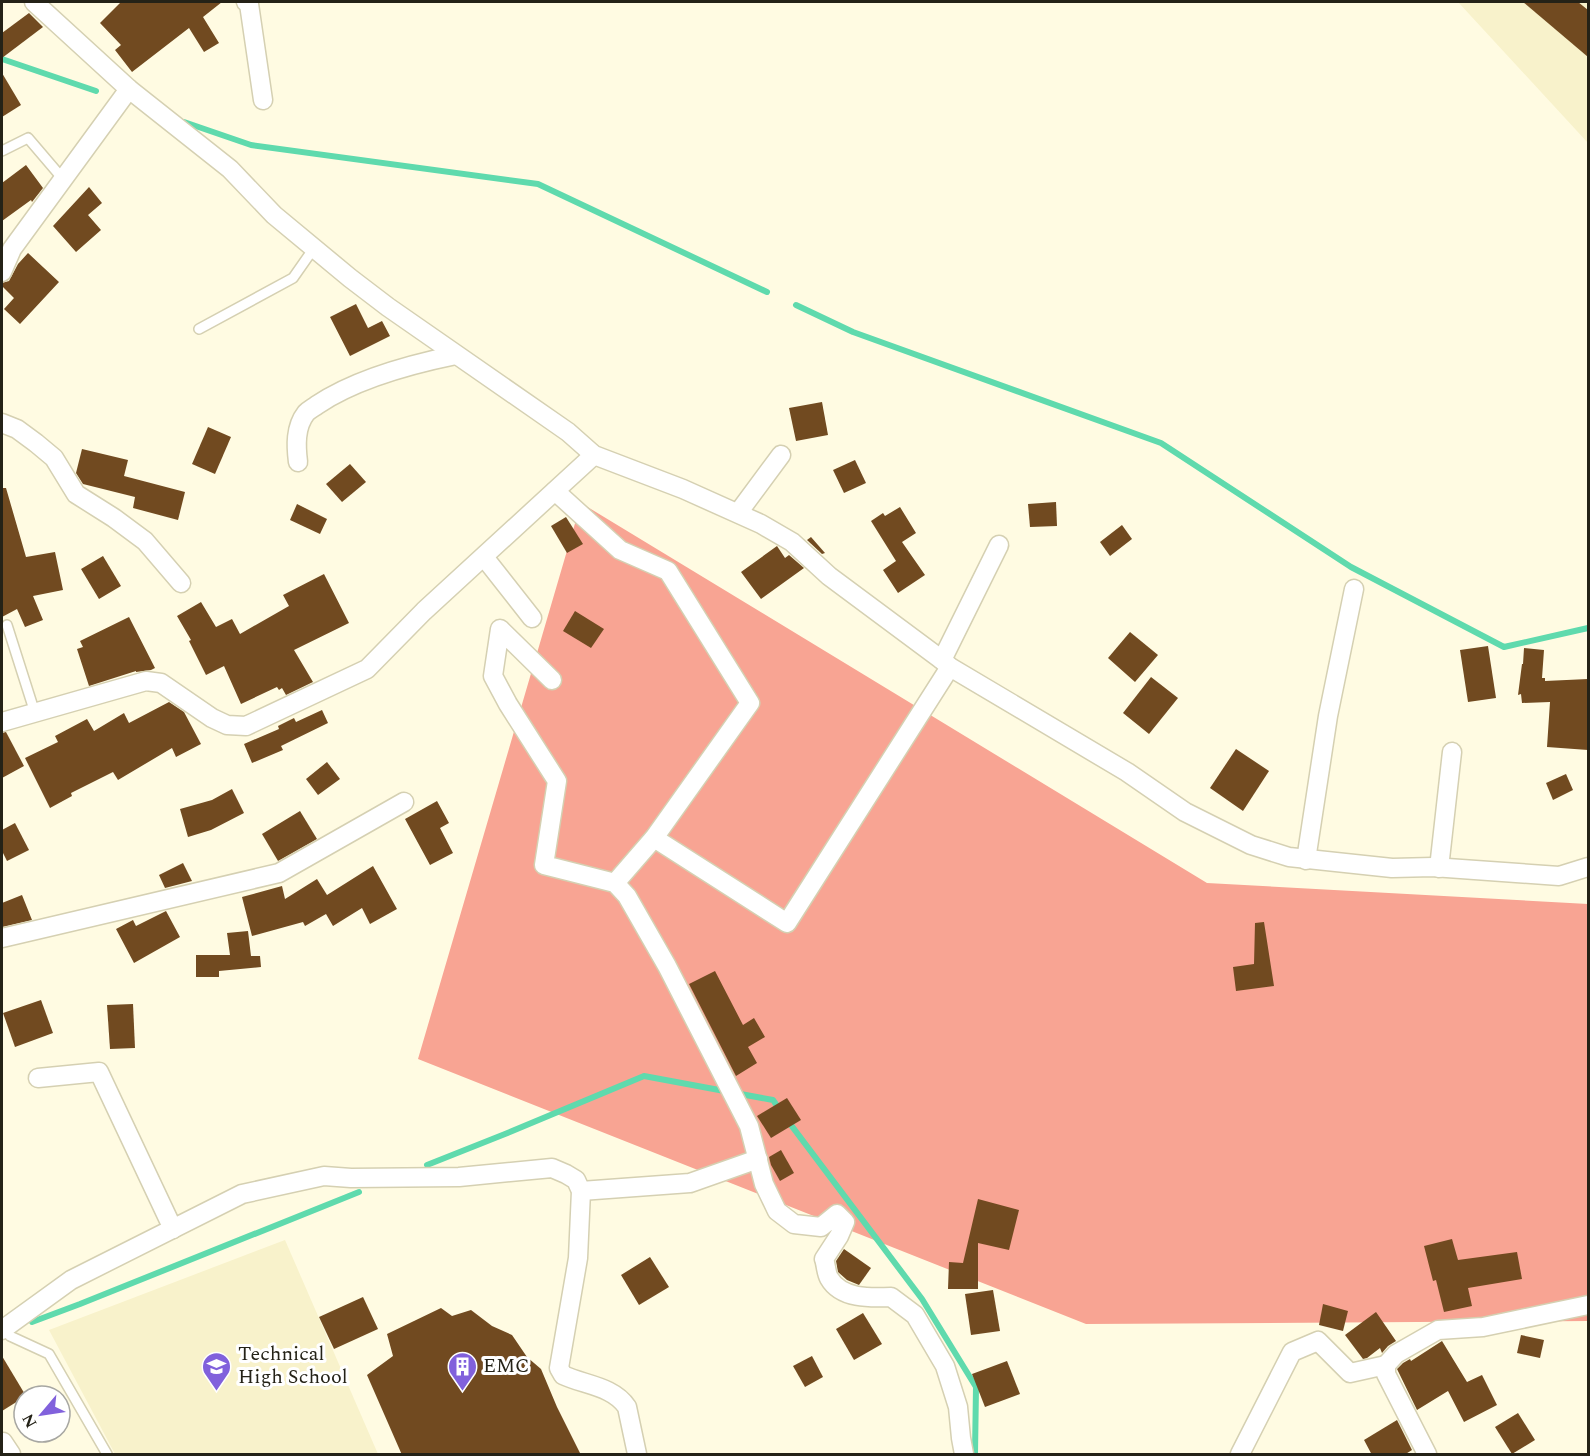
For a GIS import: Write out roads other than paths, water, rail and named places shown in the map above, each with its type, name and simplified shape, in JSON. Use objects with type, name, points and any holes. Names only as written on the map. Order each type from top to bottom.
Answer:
[{"type":"street","points":[[34,2],[129,89],[230,169],[274,215],[369,293],[456,356],[568,432],[594,455],[738,513],[792,542],[829,576],[946,663],[1127,772],[1185,812],[1251,845],[1306,860],[1392,868],[1439,868],[1559,876],[1588,867]]},
{"type":"street","points":[[249,2],[263,100]]},
{"type":"street","points":[[2,272],[12,249],[129,89]]},
{"type":"street","points":[[298,462],[296,445],[299,426],[307,412],[356,385],[432,360],[456,356]]},
{"type":"street","points":[[2,423],[17,429],[54,458],[76,494],[114,518],[145,542],[181,583]]},
{"type":"street","points":[[2,722],[146,681],[161,683],[212,718],[227,725],[246,726],[367,669],[424,611],[594,455]]},
{"type":"street","points":[[738,513],[781,455]]},
{"type":"street","points":[[555,491],[620,550],[668,571],[750,703],[654,838],[615,883]]},
{"type":"street","points":[[654,838],[787,923],[946,663],[999,545]]},
{"type":"street","points":[[484,557],[532,618]]},
{"type":"street","points":[[1306,860],[1328,716],[1354,590]]},
{"type":"street","points":[[552,680],[500,629],[493,676],[557,781],[544,865],[615,883],[627,896],[662,956],[749,1126],[764,1184],[777,1211],[794,1224],[821,1227],[837,1214],[845,1222],[824,1259],[828,1277],[842,1291],[868,1298],[891,1297],[915,1315],[945,1366],[958,1407],[964,1455]]},
{"type":"street","points":[[1439,868],[1452,752]]},
{"type":"street","points":[[2,938],[279,873],[404,802]]},
{"type":"street","points":[[38,1078],[99,1072],[173,1229]]},
{"type":"street","points":[[581,1191],[690,1183],[758,1159]]},
{"type":"street","points":[[3,1326],[71,1280],[242,1194],[324,1176],[459,1178],[552,1168],[576,1180],[581,1191],[578,1258],[559,1368],[563,1376],[613,1393],[623,1401],[627,1407],[637,1455]]},
{"type":"street","points":[[1240,1455],[1292,1352],[1318,1341],[1350,1373],[1386,1365],[1396,1354],[1438,1330],[1484,1327],[1588,1305]]},
{"type":"street","points":[[1386,1365],[1386,1374],[1426,1454]]},
{"type":"street","points":[[2,1443],[10,1455]]},
{"type":"lane","points":[[2,151],[28,138],[63,179]]},
{"type":"lane","points":[[199,329],[293,278],[314,248]]},
{"type":"lane","points":[[7,625],[35,713]]},
{"type":"lane","points":[[3,1326],[10,1336],[49,1354],[107,1455]]},
{"type":"waterway","points":[[2,59],[96,91]]},
{"type":"waterway","points":[[184,122],[251,145],[538,184],[767,292]]},
{"type":"waterway","points":[[796,305],[853,332],[1161,443],[1351,567],[1504,647],[1588,628]]},
{"type":"waterway","points":[[427,1165],[644,1076],[773,1100],[780,1110]]},
{"type":"waterway","points":[[788,1121],[922,1299],[976,1387],[975,1454]]},
{"type":"waterway","points":[[32,1322],[359,1192]]},
{"type":"place","name":"Technical High School","points":[[217,1392]]},
{"type":"place","name":"EMC","points":[[462,1392]]}]
